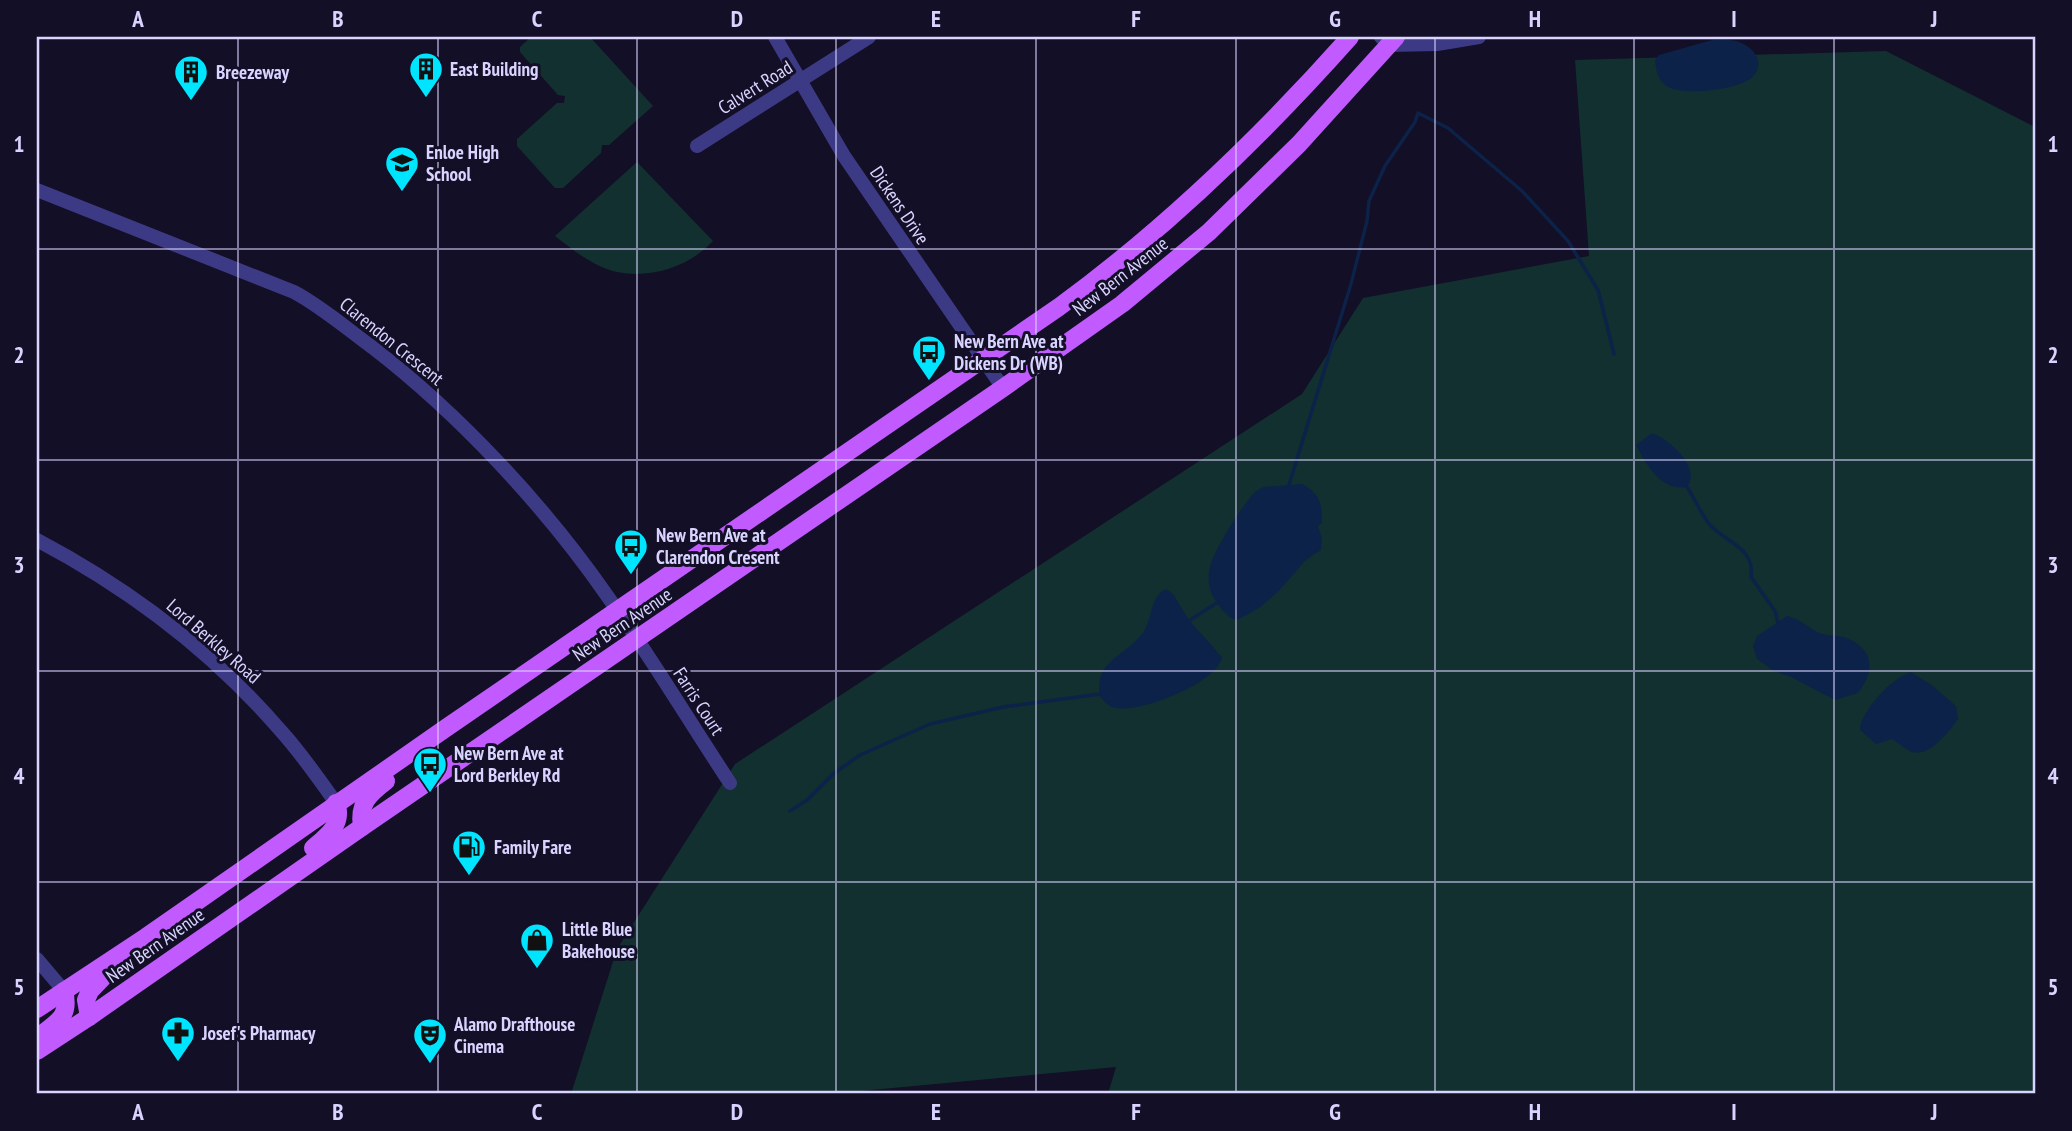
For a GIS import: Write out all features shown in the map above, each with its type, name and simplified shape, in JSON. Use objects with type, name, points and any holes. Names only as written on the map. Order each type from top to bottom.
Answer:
[{"type":"main road","name":"New Bern Avenue","points":[[37,1009],[983,360],[1109,270],[1198,195],[1265,130],[1350,37]]},
{"type":"main road","name":"New Bern Avenue","points":[[37,1051],[1122,304],[1209,232],[1299,144],[1389,39]]},
{"type":"main road","points":[[362,827],[360,816],[365,800],[433,744],[446,728]]},
{"type":"main road","points":[[266,893],[333,832],[339,811],[336,803]]},
{"type":"main road","points":[[89,1017],[86,1000],[90,991],[110,970],[188,907]]},
{"type":"main road","points":[[37,1038],[64,1015],[67,1002],[64,991]]},
{"type":"street","name":"Dickens Drive","points":[[775,37],[844,156],[1003,388]]},
{"type":"street","name":"Calvert Road","points":[[697,146],[869,37]]},
{"type":"street","points":[[1389,39],[1437,44],[1479,37]]},
{"type":"street","name":"Clarendon Crescent","points":[[37,190],[261,277],[320,308],[407,376],[477,441],[553,527],[636,639]]},
{"type":"street","name":"Lord Berkley Road","points":[[37,540],[122,590],[174,629],[241,688],[281,731],[336,803]]},
{"type":"street","name":"Farris Court","points":[[636,639],[730,783]]},
{"type":"street","points":[[37,959],[64,991]]},
{"type":"green space","points":[[531,37],[590,37],[653,106],[609,145],[602,145],[601,153],[563,188],[555,188],[517,146],[517,139],[557,103],[564,103],[565,96],[558,95],[520,52],[520,47]]},
{"type":"green space","points":[[1886,51],[2035,127],[2035,1094],[1108,1094],[1116,1067],[829,1094],[571,1094],[617,949],[735,764],[1302,394],[1363,298],[1589,256],[1575,60]]},
{"type":"green space","points":[[637,162],[713,241],[682,264],[657,272],[630,274],[600,266],[555,236]]},
{"type":"water","points":[[1712,40],[1736,41],[1750,48],[1758,63],[1755,74],[1743,83],[1708,91],[1682,91],[1672,89],[1662,82],[1655,63],[1659,55]]},
{"type":"water","points":[[1652,433],[1667,441],[1682,455],[1690,471],[1687,487],[1678,487],[1662,481],[1645,461],[1636,445]]},
{"type":"water","points":[[1302,484],[1313,491],[1320,505],[1322,523],[1318,526],[1322,538],[1321,550],[1304,562],[1280,590],[1262,605],[1243,617],[1233,619],[1217,603],[1210,590],[1209,571],[1215,553],[1235,518],[1255,492],[1263,487]]},
{"type":"water","points":[[1166,589],[1173,594],[1189,620],[1222,657],[1207,677],[1176,694],[1142,706],[1111,706],[1099,695],[1102,673],[1144,631],[1154,601]]},
{"type":"water","points":[[1787,616],[1817,632],[1844,637],[1861,647],[1869,660],[1869,668],[1868,676],[1858,693],[1835,700],[1774,671],[1757,659],[1753,646],[1757,636]]},
{"type":"water","points":[[1911,672],[1956,706],[1958,719],[1938,742],[1919,753],[1909,751],[1892,739],[1876,744],[1860,730],[1861,722],[1871,705],[1895,680]]},
{"type":"waterway","points":[[1288,488],[1351,284],[1367,221],[1369,201],[1385,166],[1415,122],[1418,113],[1448,128],[1522,191],[1568,241],[1598,290],[1614,354]]},
{"type":"waterway","points":[[1687,487],[1710,525],[1749,559],[1751,577],[1775,611],[1778,623]]},
{"type":"waterway","points":[[1187,622],[1218,602]]},
{"type":"waterway","points":[[790,811],[860,755],[930,724],[1003,707],[1100,694]]},
{"type":"place","name":"East Building","points":[[426,99]]},
{"type":"place","name":"Breezeway","points":[[191,102]]},
{"type":"place","name":"Enloe High School","points":[[402,193]]},
{"type":"place","name":"New Bern Ave at Dickens Dr (WB)","points":[[929,382]]},
{"type":"place","name":"New Bern Ave at Clarendon Cresent","points":[[631,576]]},
{"type":"place","name":"New Bern Ave at Lord Berkley Rd","points":[[430,794]]},
{"type":"place","name":"Family Fare","points":[[469,877]]},
{"type":"place","name":"Little Blue Bakehouse","points":[[537,970]]},
{"type":"place","name":"Josef's Pharmacy","points":[[178,1063]]},
{"type":"place","name":"Alamo Drafthouse Cinema","points":[[430,1065]]}]
